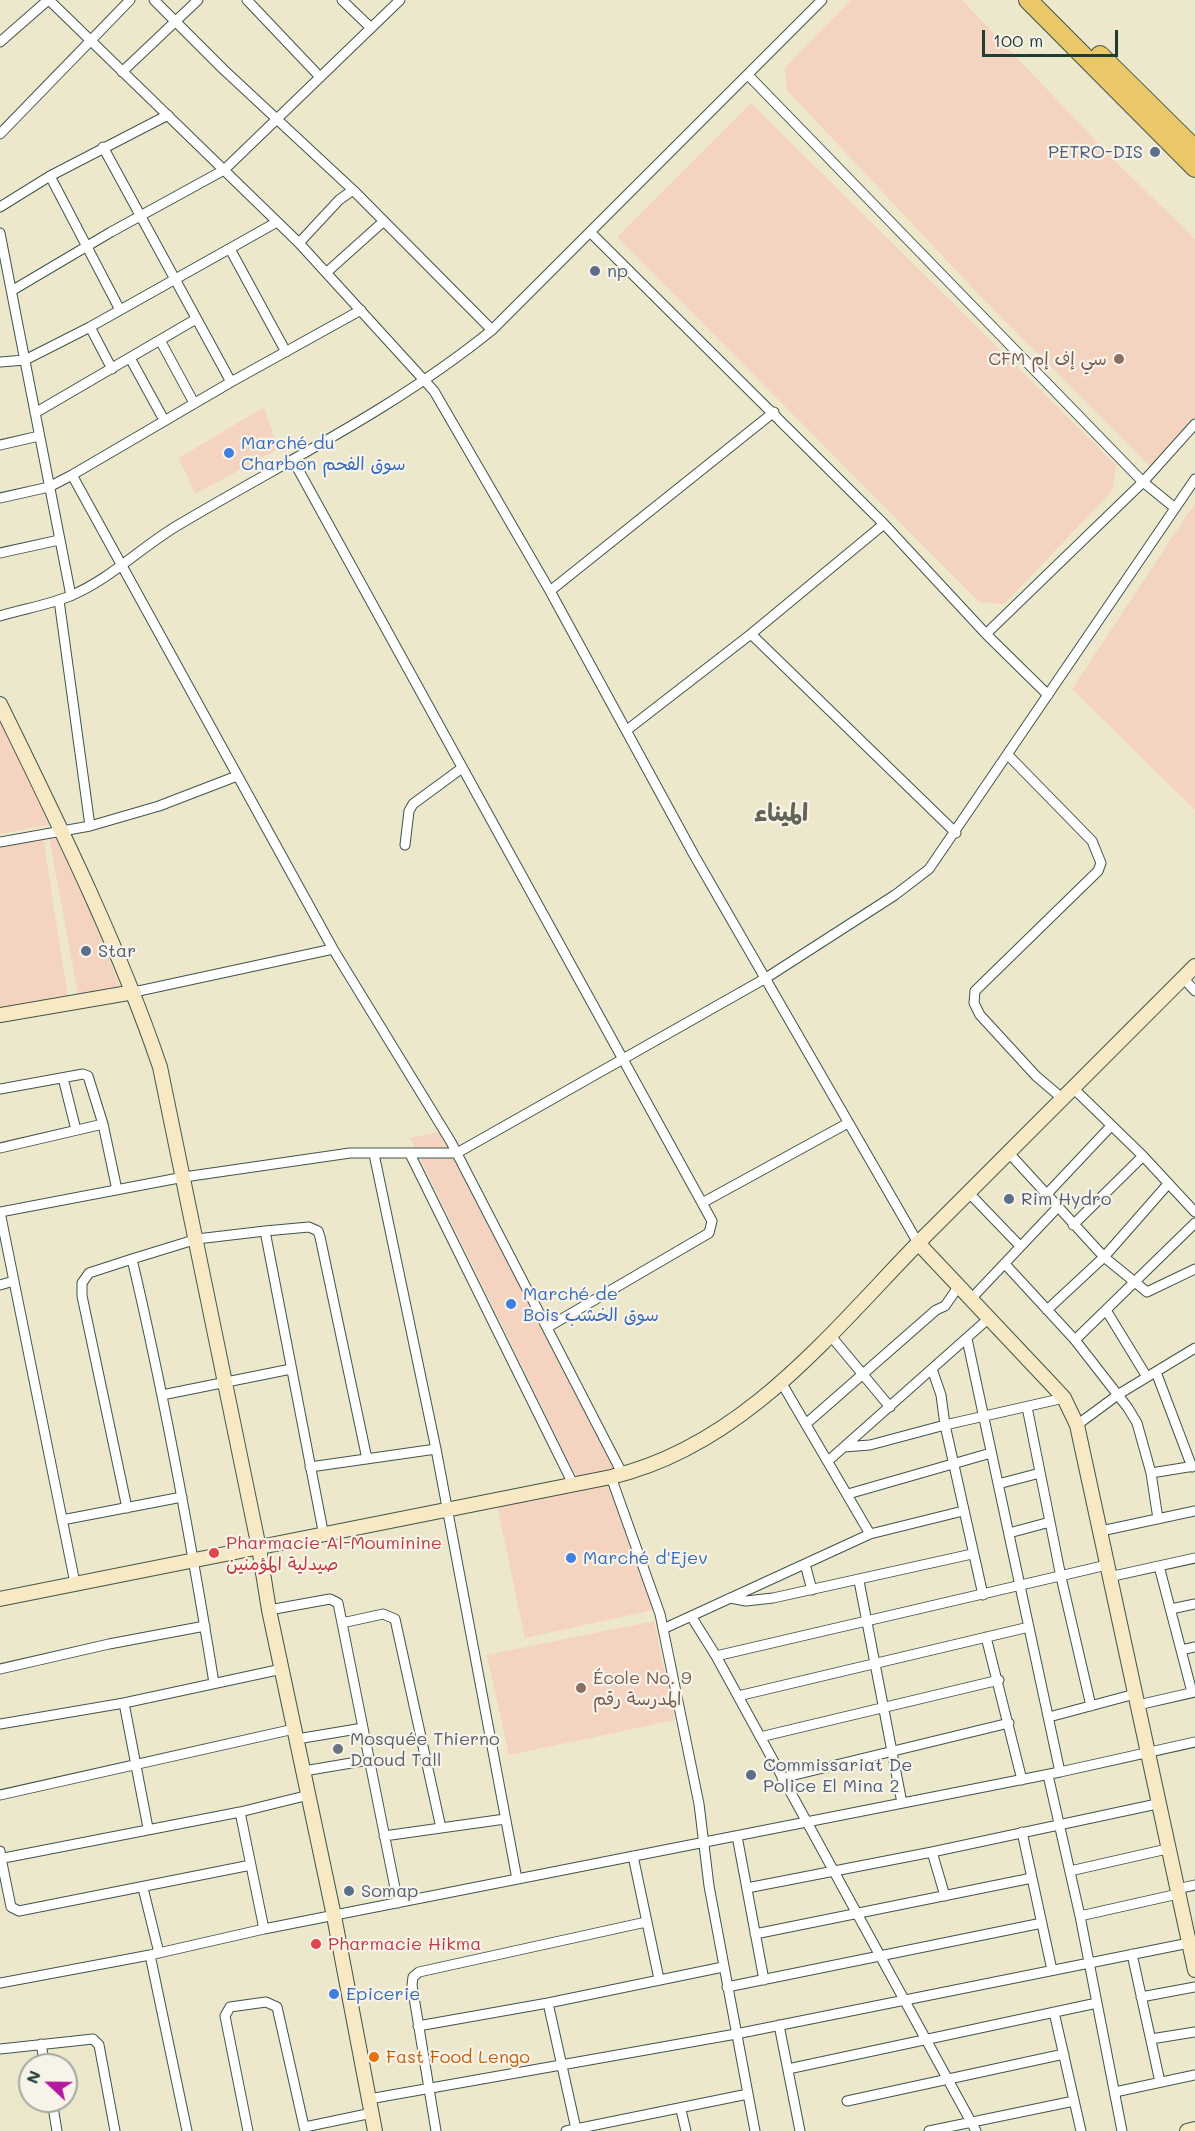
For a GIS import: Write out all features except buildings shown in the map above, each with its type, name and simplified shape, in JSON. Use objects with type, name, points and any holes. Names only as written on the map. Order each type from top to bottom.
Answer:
[{"type":"highway","points":[[1028,0],[1195,168]]},
{"type":"highway","points":[[1044,0],[1195,149]]},
{"type":"street","points":[[0,42],[48,0],[299,243],[426,381],[447,411],[918,1243],[1064,1398],[1077,1425],[1167,1849],[1191,1936],[1195,1970]]},
{"type":"street","points":[[0,134],[130,0]]},
{"type":"street","points":[[154,0],[353,190],[492,330]]},
{"type":"street","points":[[122,72],[198,0]]},
{"type":"street","points":[[247,0],[320,77]]},
{"type":"street","points":[[342,0],[371,28]]},
{"type":"street","points":[[13,290],[85,246],[224,170],[400,0]]},
{"type":"street","points":[[0,616],[71,596],[122,566],[180,524],[426,381],[492,330],[822,0]]},
{"type":"street","points":[[748,75],[1143,482],[1175,508]]},
{"type":"street","points":[[0,207],[50,176],[168,115]]},
{"type":"street","points":[[103,147],[231,382]]},
{"type":"street","points":[[50,176],[120,310]]},
{"type":"street","points":[[299,243],[339,200],[353,190]]},
{"type":"street","points":[[327,272],[384,221]]},
{"type":"street","points":[[0,362],[25,360],[90,327],[277,222]]},
{"type":"street","points":[[0,233],[13,290],[71,596]]},
{"type":"street","points":[[591,233],[774,412],[884,524],[986,634],[1048,695]]},
{"type":"street","points":[[230,249],[286,352]]},
{"type":"street","points":[[0,498],[49,488],[164,420],[361,310]]},
{"type":"street","points":[[36,418],[196,319]]},
{"type":"street","points":[[90,327],[112,369]]},
{"type":"street","points":[[160,342],[194,403]]},
{"type":"street","points":[[130,358],[164,420]]},
{"type":"street","points":[[549,591],[774,412]]},
{"type":"street","points":[[986,634],[1143,482],[1195,424]]},
{"type":"street","points":[[0,445],[39,436]]},
{"type":"street","points":[[292,460],[712,1221],[709,1233],[548,1327]]},
{"type":"street","points":[[72,475],[333,948],[457,1153],[548,1327],[617,1476],[663,1629],[705,1841],[709,1886],[755,2131]]},
{"type":"street","points":[[75,1583],[0,1212],[184,1177],[350,1153],[457,1153],[766,978],[896,895],[929,869],[956,833],[1195,479]]},
{"type":"street","points":[[627,730],[751,634],[884,524]]},
{"type":"street","points":[[0,553],[59,540]]},
{"type":"street","points":[[59,600],[90,826]]},
{"type":"street","points":[[751,634],[956,833]]},
{"type":"street","points":[[0,704],[62,830],[134,992],[160,1067],[197,1239],[259,1548],[269,1610],[334,1916],[375,2131]]},
{"type":"street","points":[[1008,755],[1092,841],[1101,863],[1098,870],[975,991],[974,1003],[980,1015],[1036,1076],[1063,1099]]},
{"type":"street","points":[[405,845],[409,811],[413,804],[462,768]]},
{"type":"street","points":[[0,842],[90,826],[159,807],[237,776]]},
{"type":"street","points":[[0,1015],[134,992],[333,948]]},
{"type":"street","points":[[0,1599],[617,1476],[681,1453],[735,1421],[781,1382],[1195,966]]},
{"type":"street","points":[[1183,978],[1195,991]]},
{"type":"street","points":[[0,1089],[83,1074],[91,1079],[117,1190]]},
{"type":"street","points":[[63,1078],[76,1130]]},
{"type":"street","points":[[1073,1088],[1143,1156],[1195,1212]]},
{"type":"street","points":[[702,1203],[848,1123]]},
{"type":"street","points":[[0,1148],[103,1124]]},
{"type":"street","points":[[1046,1194],[1111,1126]]},
{"type":"street","points":[[1009,1153],[1073,1225],[1104,1257],[1134,1283],[1150,1292],[1195,1269]]},
{"type":"street","points":[[374,1154],[436,1449],[517,1879]]},
{"type":"street","points":[[410,1154],[573,1484]]},
{"type":"street","points":[[1073,1225],[1143,1156]]},
{"type":"street","points":[[1047,1310],[1104,1257],[1168,1184]]},
{"type":"street","points":[[969,1193],[1020,1246]]},
{"type":"street","points":[[970,1300],[1057,1208]]},
{"type":"street","points":[[1075,1340],[1195,1223]]},
{"type":"street","points":[[127,1508],[82,1296],[82,1283],[88,1273],[197,1239],[309,1227],[318,1231],[367,1459]]},
{"type":"street","points":[[265,1231],[324,1536]]},
{"type":"street","points":[[132,1259],[182,1497],[214,1683]]},
{"type":"street","points":[[1005,1264],[1075,1340],[1119,1394],[1137,1423],[1151,1473],[1158,1519]]},
{"type":"street","points":[[0,1285],[14,1281]]},
{"type":"street","points":[[807,1423],[936,1310],[945,1306],[958,1287]]},
{"type":"street","points":[[1106,1310],[1151,1375],[1194,1467],[1151,1473]]},
{"type":"street","points":[[828,1461],[988,1319]]},
{"type":"street","points":[[830,1335],[890,1407]]},
{"type":"street","points":[[967,1338],[1060,1772]]},
{"type":"street","points":[[1077,1425],[1119,1394],[1195,1349]]},
{"type":"street","points":[[162,1395],[291,1369]]},
{"type":"street","points":[[932,1369],[941,1395],[953,1464],[983,1595]]},
{"type":"street","points":[[781,1382],[870,1534]]},
{"type":"street","points":[[844,1447],[870,1445],[1064,1398]]},
{"type":"street","points":[[1027,1407],[1061,1577],[1091,1706]]},
{"type":"street","points":[[310,1467],[436,1449]]},
{"type":"street","points":[[848,1494],[992,1453]]},
{"type":"street","points":[[998,1484],[1040,1473]]},
{"type":"street","points":[[62,1520],[182,1497]]},
{"type":"street","points":[[663,1629],[870,1534],[963,1510]]},
{"type":"street","points":[[1101,1531],[1195,1511]]},
{"type":"street","points":[[1009,1533],[1050,1522]]},
{"type":"street","points":[[730,1598],[755,1600],[812,1590],[972,1554]]},
{"type":"street","points":[[716,1656],[1061,1577],[1159,1566],[1195,1558]]},
{"type":"street","points":[[805,1564],[812,1590]]},
{"type":"street","points":[[1049,1717],[1091,1706],[1194,1692],[1159,1566]]},
{"type":"street","points":[[859,1581],[902,1803]]},
{"type":"street","points":[[269,1610],[330,1599],[338,1603],[398,1903]]},
{"type":"street","points":[[1171,1610],[1195,1604]]},
{"type":"street","points":[[342,1623],[383,1614],[395,1618],[441,1828]]},
{"type":"street","points":[[691,1616],[716,1656],[974,2127]]},
{"type":"street","points":[[0,1669],[109,1644],[205,1626]]},
{"type":"street","points":[[738,1696],[1029,1627]]},
{"type":"street","points":[[986,1637],[999,1680],[1022,1780]]},
{"type":"street","points":[[1181,1650],[1195,1647]]},
{"type":"street","points":[[0,1724],[124,1703],[282,1669]]},
{"type":"street","points":[[760,1737],[999,1680]]},
{"type":"street","points":[[124,1703],[147,1828]]},
{"type":"street","points":[[782,1778],[1009,1723]]},
{"type":"street","points":[[0,1795],[136,1765],[295,1734],[363,1728]]},
{"type":"street","points":[[0,1983],[154,1954],[264,1929],[705,1841],[1022,1780],[1195,1742]]},
{"type":"street","points":[[304,1772],[369,1760]]},
{"type":"street","points":[[1048,1774],[1080,1916],[1122,2131]]},
{"type":"street","points":[[251,1865],[143,1888],[14,1911],[9,1900],[1,1854],[240,1812],[309,1796]]},
{"type":"street","points":[[747,1888],[932,1852],[1157,1804]]},
{"type":"street","points":[[240,1812],[264,1929]]},
{"type":"street","points":[[384,1836],[505,1819]]},
{"type":"street","points":[[1022,1832],[1052,1970]]},
{"type":"street","points":[[737,1836],[764,1980]]},
{"type":"street","points":[[1070,1871],[1167,1849]]},
{"type":"street","points":[[932,1852],[945,1896]]},
{"type":"street","points":[[633,1856],[659,1979]]},
{"type":"street","points":[[755,1934],[1032,1878]]},
{"type":"street","points":[[1080,1916],[1195,1885]]},
{"type":"street","points":[[143,1888],[187,2131]]},
{"type":"street","points":[[436,2131],[418,2026],[412,1985],[413,1977],[419,1972],[646,1922]]},
{"type":"street","points":[[727,1987],[1042,1923]]},
{"type":"street","points":[[248,2131],[225,2016],[230,2007],[266,2002],[277,2007],[305,2129],[428,2089],[736,2034],[1132,1954],[1191,1936]]},
{"type":"street","points":[[1132,1954],[1160,2082]]},
{"type":"street","points":[[418,2026],[548,2003],[723,1966]]},
{"type":"street","points":[[1141,1997],[1195,1987]]},
{"type":"street","points":[[548,2003],[562,2065],[571,2130],[681,2110],[748,2094]]},
{"type":"street","points":[[788,2069],[1097,2003]]},
{"type":"street","points":[[1054,2012],[1082,2131]]},
{"type":"street","points":[[779,2025],[800,2131]]},
{"type":"street","points":[[1151,2039],[1195,2032]]},
{"type":"street","points":[[0,2049],[87,2038],[96,2041],[115,2131]]},
{"type":"street","points":[[41,2044],[43,2053]]},
{"type":"street","points":[[847,2101],[1064,2054]]},
{"type":"street","points":[[1115,2092],[1195,2075]]},
{"type":"street","points":[[929,2131],[974,2127],[1074,2101]]},
{"type":"street","points":[[681,2110],[686,2131]]},
{"type":"street","points":[[54,2113],[57,2131]]},
{"type":"street","points":[[1186,2131],[1195,2129]]},
{"type":"shaded area","points":[[851,0],[962,0],[1115,161],[1195,239],[1195,418],[1152,468],[983,299],[787,90],[785,68]]},
{"type":"shaded area","points":[[751,103],[1116,465],[1112,491],[1004,604],[979,602],[617,237]]},
{"type":"shaded area","name":"Marché du Charbon سوق الفحم","points":[[264,407],[278,449],[195,494],[179,458]]},
{"type":"shaded area","points":[[1195,503],[1195,810],[1072,689]]},
{"type":"shaded area","points":[[0,713],[53,824],[0,834]]},
{"type":"shaded area","points":[[58,834],[120,986],[78,995],[49,836]]},
{"type":"shaded area","points":[[43,838],[68,998],[0,1011],[0,846]]},
{"type":"shaded area","name":"Marché de Bois سوق الخشب","points":[[442,1131],[617,1470],[577,1478],[410,1138]]},
{"type":"shaded area","name":"Marché d'Ejev","points":[[608,1483],[653,1610],[525,1638],[497,1505]]},
{"type":"shaded area","name":"École No. 9 المدرسة رقم","points":[[654,1621],[675,1720],[509,1755],[487,1655]]},
{"type":"place","name":"PETRO-DIS","points":[[1155,152]]},
{"type":"place","name":"np","points":[[595,271]]},
{"type":"place","name":"CFM سي إف إم","points":[[1119,359]]},
{"type":"place","name":"Marché du Charbon سوق الفحم","points":[[229,453]]},
{"type":"place","name":"Star","points":[[86,951]]},
{"type":"place","name":"Rim Hydro","points":[[1009,1199]]},
{"type":"place","name":"Marché de Bois سوق الخشب","points":[[511,1304]]},
{"type":"place","name":"Pharmacie Al-Mouminine صيدلية المؤمنين","points":[[214,1553]]},
{"type":"place","name":"Marché d'Ejev","points":[[571,1558]]},
{"type":"place","name":"École No. 9 المدرسة رقم","points":[[581,1688]]},
{"type":"place","name":"Mosquée Thierno Daoud Tall","points":[[338,1749]]},
{"type":"place","name":"Commissariat De Police El Mina 2","points":[[751,1775]]},
{"type":"place","name":"Somap","points":[[349,1891]]},
{"type":"place","name":"Pharmacie Hikma","points":[[316,1944]]},
{"type":"place","name":"Epicerie","points":[[334,1994]]},
{"type":"place","name":"Fast Food Lengo","points":[[374,2057]]},
{"type":"district","name":"الميناء","points":[[781,814]]}]
